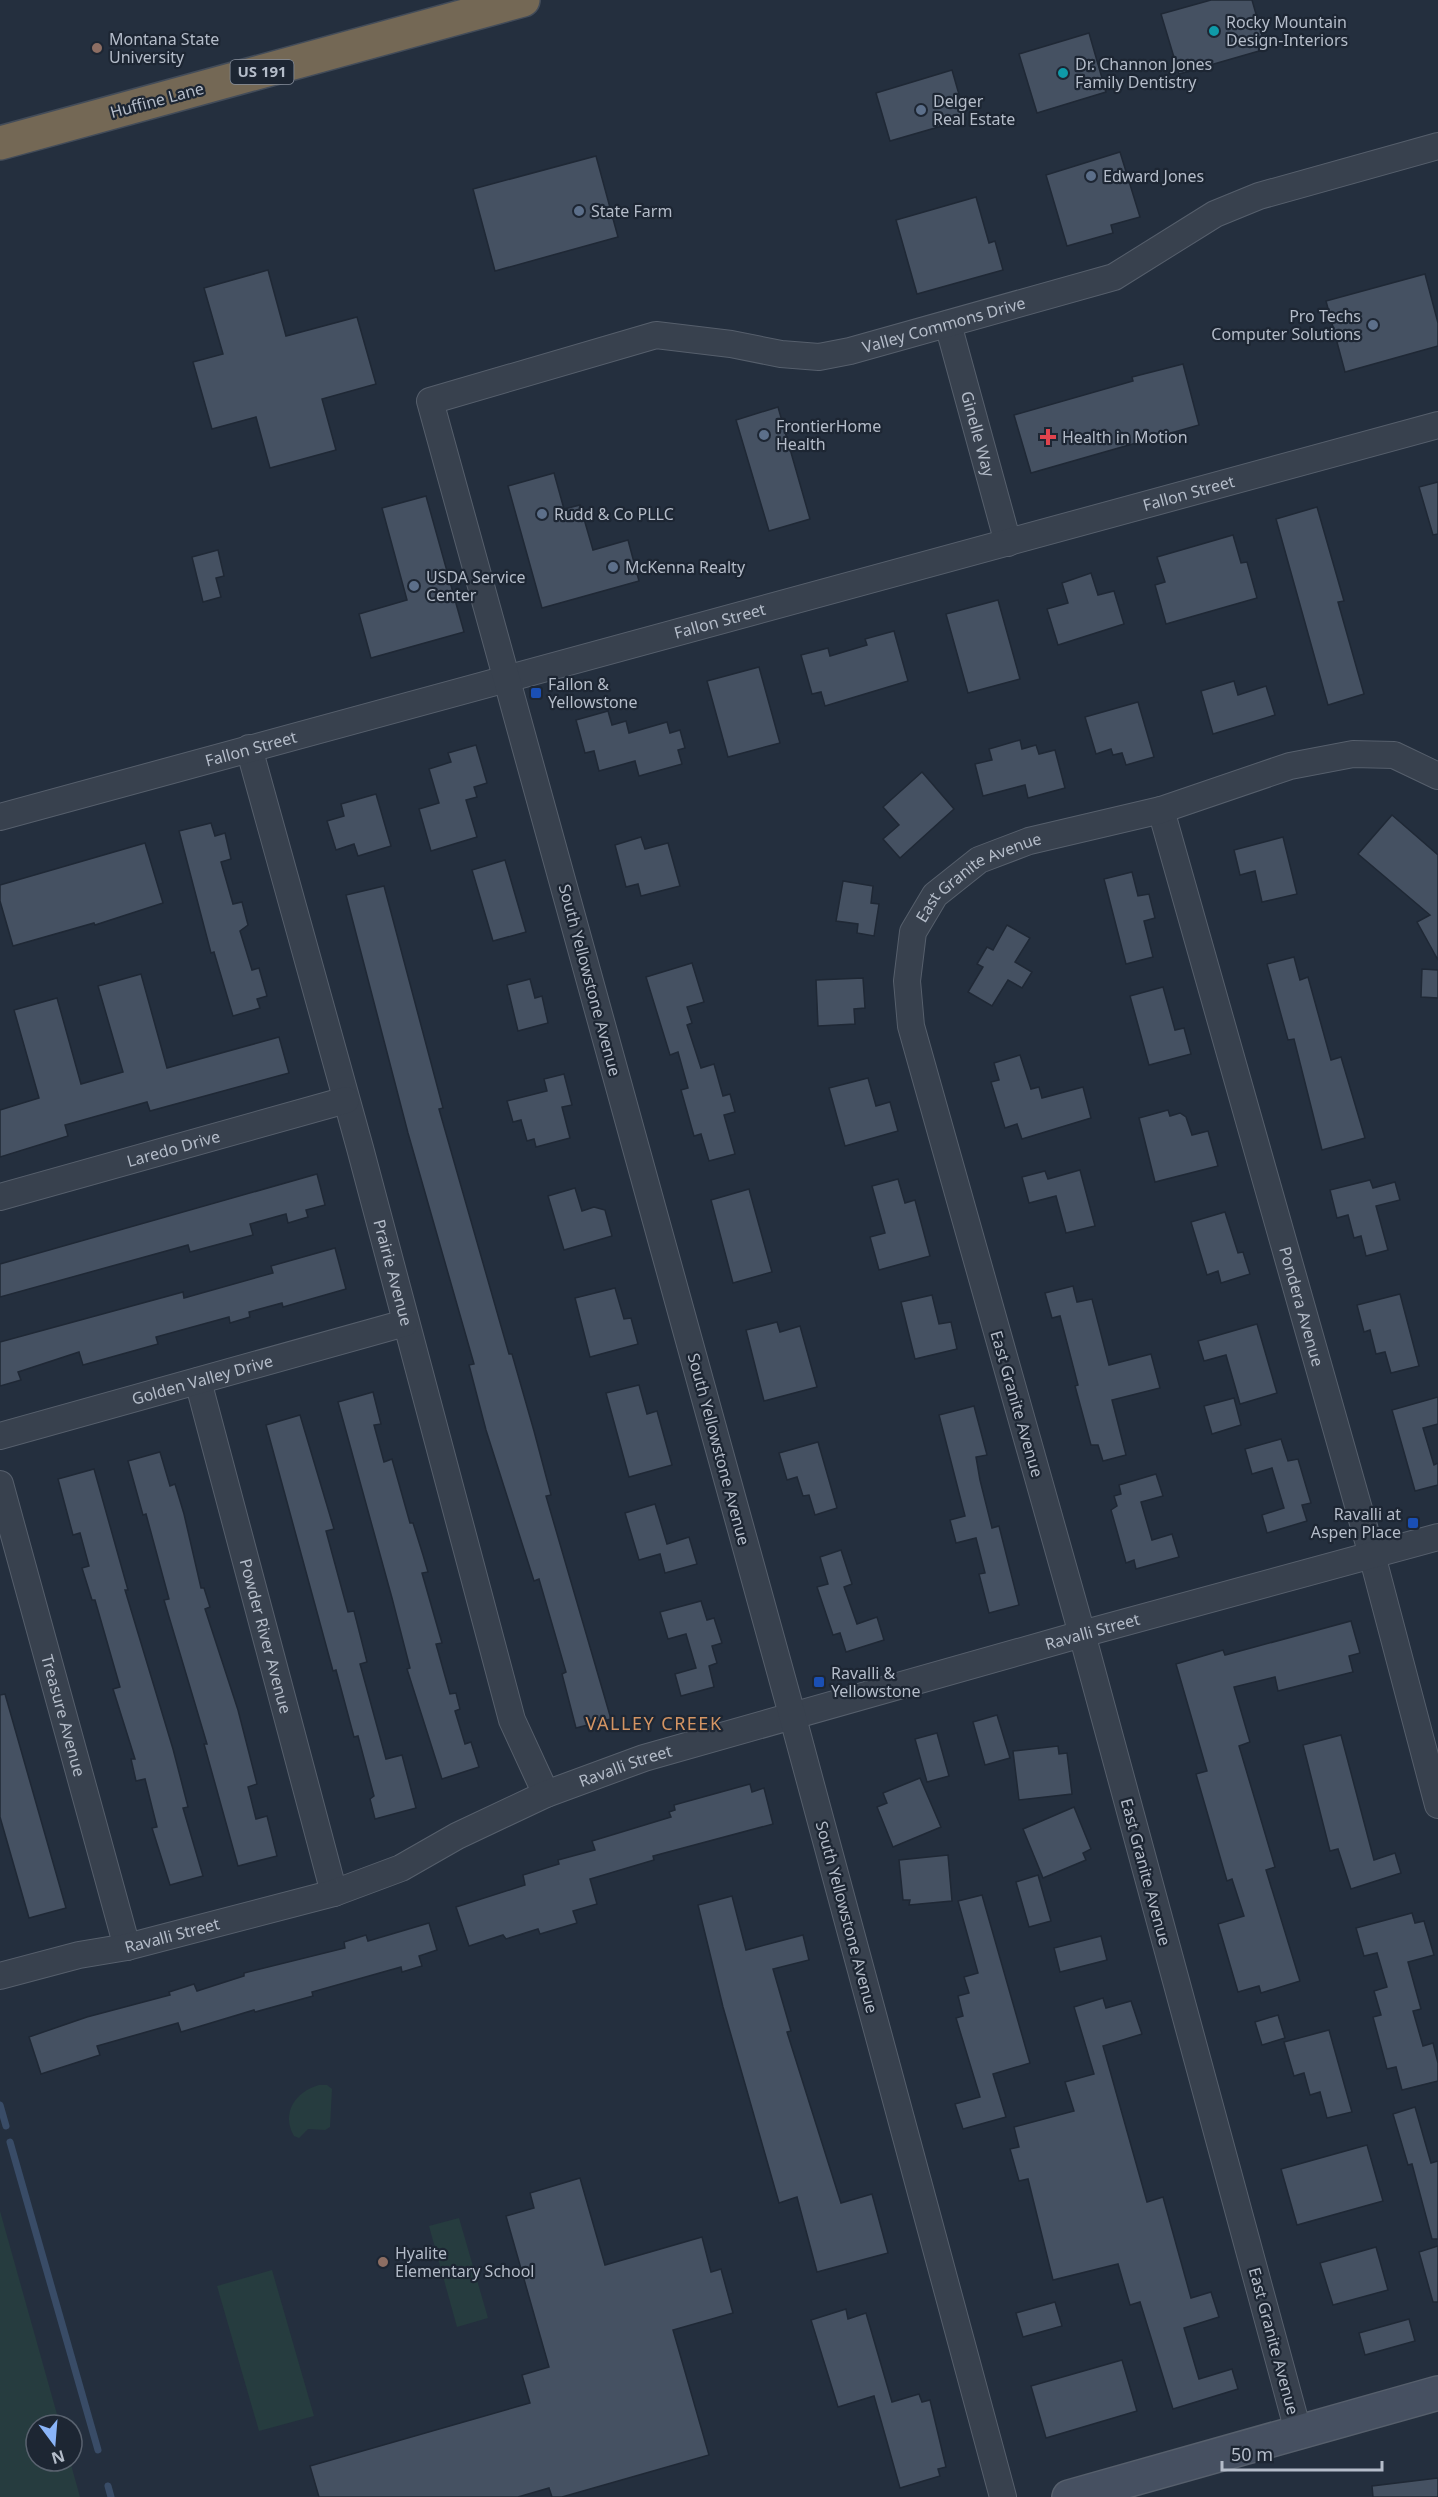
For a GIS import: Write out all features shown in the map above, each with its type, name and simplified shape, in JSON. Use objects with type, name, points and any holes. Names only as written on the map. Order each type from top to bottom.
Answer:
[{"type":"highway","name":"Huffine Lane","points":[[0,143],[523,0]]},
{"type":"street","name":"Valley Commons Drive","points":[[430,401],[656,335],[696,339],[781,354],[819,357],[850,351],[1114,277],[1215,214],[1259,196],[1438,146]]},
{"type":"street","name":"Ginelle Way","points":[[948,324],[1008,543]]},
{"type":"street","name":"South Yellowstone Avenue","points":[[430,401],[793,1718],[1003,2497]]},
{"type":"street","name":"Fallon Street","points":[[1,813],[508,679],[1438,424]]},
{"type":"street","name":"Prairie Avenue","points":[[249,748],[512,1720],[546,1794]]},
{"type":"street","name":"East Granite Avenue","points":[[1298,2431],[1082,1634],[911,1026],[907,981],[913,932],[918,923],[935,895],[979,860],[1029,841],[1161,810],[1290,765],[1353,754],[1394,755],[1438,776]]},
{"type":"street","name":"Pondera Avenue","points":[[1161,810],[1372,1555],[1438,1805]]},
{"type":"street","name":"Laredo Drive","points":[[0,1197],[346,1100]]},
{"type":"street","name":"Golden Valley Drive","points":[[0,1436],[405,1323]]},
{"type":"street","name":"Powder River Avenue","points":[[198,1381],[334,1893]]},
{"type":"street","name":"Treasure Avenue","points":[[0,1484],[127,1947]]},
{"type":"street","name":"Ravalli Street","points":[[0,1976],[79,1954],[127,1947],[334,1893],[401,1868],[457,1836],[546,1794],[644,1758],[793,1718],[1082,1634],[1438,1537]]},
{"type":"street","points":[[1069,2497],[1438,2393]]},
{"type":"green space","points":[[319,2085],[327,2085],[332,2089],[330,2127],[325,2130],[308,2129],[299,2138],[294,2136],[289,2119],[293,2104],[303,2093]]},
{"type":"green space","points":[[0,2211],[57,2413],[24,2413],[24,2473],[73,2473],[80,2497],[0,2497]]},
{"type":"green space","points":[[459,2218],[488,2318],[457,2327],[429,2226]]},
{"type":"green space","points":[[272,2270],[314,2416],[259,2431],[217,2286]]},
{"type":"building","name":"Rocky Mountain Design-Interiors","points":[[1211,0],[1252,0],[1266,49],[1179,74],[1161,14]]},
{"type":"building","name":"Dr. Channon Jones Family Dentistry","points":[[1089,33],[1106,92],[1037,113],[1019,54]]},
{"type":"building","points":[[952,70],[966,119],[890,141],[876,93]]},
{"type":"building","points":[[1120,152],[1140,217],[1111,225],[1113,233],[1067,246],[1046,175]]},
{"type":"building","points":[[596,156],[618,237],[495,271],[473,189]]},
{"type":"building","points":[[976,197],[989,243],[995,241],[1003,270],[917,294],[896,220]]},
{"type":"building","points":[[268,270],[286,336],[357,317],[376,384],[322,399],[336,450],[270,468],[256,417],[212,429],[193,362],[223,354],[204,288]]},
{"type":"building","points":[[1425,274],[1438,323],[1438,346],[1345,372],[1326,301]]},
{"type":"building","points":[[1183,364],[1199,425],[1031,473],[1014,415],[1133,381],[1132,377]]},
{"type":"building","points":[[778,407],[810,519],[769,531],[736,420]]},
{"type":"building","points":[[554,473],[564,509],[580,505],[593,550],[628,540],[639,581],[542,608],[508,486]]},
{"type":"building","points":[[1438,482],[1438,534],[1433,535],[1419,487]]},
{"type":"building","points":[[426,496],[464,632],[371,658],[359,614],[407,600],[382,508]]},
{"type":"building","points":[[1317,507],[1344,601],[1338,602],[1364,694],[1328,705],[1276,519]]},
{"type":"building","points":[[1233,535],[1241,563],[1247,562],[1257,598],[1166,624],[1155,585],[1165,582],[1157,557]]},
{"type":"building","points":[[218,550],[224,576],[216,578],[221,597],[203,602],[192,557]]},
{"type":"building","points":[[1091,573],[1098,595],[1114,591],[1124,624],[1058,645],[1047,609],[1068,603],[1062,583]]},
{"type":"building","points":[[998,600],[1020,679],[968,693],[946,614]]},
{"type":"building","points":[[894,631],[908,681],[825,706],[821,692],[812,694],[801,655],[828,648],[830,656],[867,645],[865,639]]},
{"type":"building","points":[[759,667],[780,743],[728,757],[707,681]]},
{"type":"building","points":[[1234,681],[1238,695],[1266,686],[1275,715],[1213,734],[1201,691]]},
{"type":"building","points":[[1138,702],[1154,757],[1126,765],[1122,753],[1113,755],[1111,749],[1096,754],[1085,717]]},
{"type":"building","points":[[608,711],[612,725],[626,721],[629,733],[667,722],[670,733],[680,730],[685,748],[678,750],[682,764],[639,776],[635,761],[599,771],[594,751],[585,753],[576,720]]},
{"type":"building","points":[[1020,740],[1022,749],[1036,745],[1039,754],[1055,750],[1065,788],[1028,798],[1025,785],[983,796],[975,764],[992,760],[989,749]]},
{"type":"building","points":[[476,745],[487,783],[474,787],[477,797],[466,800],[477,837],[431,851],[419,809],[439,803],[429,769],[451,762],[448,753]]},
{"type":"building","points":[[922,772],[954,809],[900,858],[883,839],[899,825],[883,807]]},
{"type":"building","points":[[376,794],[391,846],[358,856],[354,844],[336,850],[327,821],[344,816],[341,804]]},
{"type":"building","points":[[1392,815],[1438,855],[1438,960],[1417,922],[1430,915],[1358,854]]},
{"type":"building","points":[[211,823],[215,836],[225,833],[231,859],[221,862],[233,904],[242,902],[248,925],[240,931],[252,970],[259,968],[267,996],[257,999],[260,1008],[233,1016],[214,952],[211,953],[179,831]]},
{"type":"building","points":[[641,837],[645,849],[668,843],[680,886],[641,896],[638,884],[626,887],[615,845]]},
{"type":"building","points":[[1283,837],[1297,894],[1262,902],[1255,871],[1240,875],[1234,850]]},
{"type":"building","points":[[145,843],[163,903],[95,925],[94,923],[13,946],[0,901],[0,885]]},
{"type":"building","points":[[505,860],[526,932],[493,941],[472,870]]},
{"type":"building","points":[[1132,872],[1138,896],[1149,894],[1155,918],[1144,921],[1153,957],[1126,964],[1104,879]]},
{"type":"building","points":[[843,881],[873,886],[871,903],[879,904],[874,936],[857,933],[858,924],[836,921]]},
{"type":"building","points":[[384,886],[443,1108],[439,1109],[509,1354],[512,1354],[534,1431],[551,1495],[546,1496],[611,1719],[576,1728],[562,1674],[566,1672],[539,1579],[534,1581],[486,1430],[469,1365],[474,1364],[408,1133],[346,895]]},
{"type":"building","points":[[1007,925],[1030,938],[1015,962],[1032,972],[1022,988],[1008,980],[992,1006],[968,992],[983,967],[977,964],[987,947],[993,950]]},
{"type":"building","points":[[1294,957],[1300,980],[1308,977],[1331,1060],[1341,1057],[1365,1138],[1322,1150],[1294,1039],[1288,1040],[1267,964]]},
{"type":"building","points":[[692,963],[704,1002],[687,1007],[692,1023],[687,1025],[701,1068],[714,1064],[723,1096],[730,1094],[735,1112],[724,1115],[735,1154],[709,1161],[701,1134],[694,1136],[681,1090],[688,1088],[678,1052],[670,1055],[646,977]]},
{"type":"building","points":[[1422,969],[1438,970],[1438,998],[1421,997]]},
{"type":"building","points":[[141,974],[167,1068],[279,1037],[289,1073],[150,1111],[147,1102],[65,1125],[68,1136],[0,1157],[0,1110],[39,1098],[14,1010],[57,998],[81,1084],[123,1072],[98,986]]},
{"type":"building","points":[[863,978],[865,1008],[854,1009],[855,1024],[818,1026],[816,980]]},
{"type":"building","points":[[530,979],[535,998],[542,996],[548,1023],[518,1031],[507,985]]},
{"type":"building","points":[[1163,987],[1175,1030],[1184,1028],[1191,1054],[1149,1065],[1130,996]]},
{"type":"building","points":[[1020,1055],[1031,1089],[1039,1087],[1042,1098],[1083,1087],[1091,1118],[1022,1139],[1017,1124],[1005,1128],[991,1082],[999,1080],[994,1063]]},
{"type":"building","points":[[564,1074],[572,1105],[562,1107],[570,1138],[536,1147],[534,1139],[527,1141],[521,1120],[513,1122],[507,1101],[547,1091],[544,1079]]},
{"type":"building","points":[[868,1078],[876,1106],[890,1102],[898,1131],[845,1146],[829,1088]]},
{"type":"building","points":[[1168,1110],[1170,1116],[1180,1113],[1186,1117],[1192,1135],[1208,1131],[1218,1166],[1155,1182],[1139,1118]]},
{"type":"building","points":[[1080,1170],[1095,1226],[1066,1233],[1056,1196],[1029,1203],[1022,1177],[1045,1171],[1048,1179]]},
{"type":"building","points":[[317,1174],[325,1205],[306,1210],[308,1217],[288,1223],[286,1214],[250,1224],[253,1235],[190,1252],[188,1245],[0,1297],[0,1264]]},
{"type":"building","points":[[898,1179],[905,1203],[915,1200],[930,1256],[879,1270],[870,1237],[885,1233],[872,1186]]},
{"type":"building","points":[[1370,1180],[1373,1188],[1395,1182],[1400,1200],[1376,1206],[1388,1250],[1366,1256],[1361,1236],[1354,1238],[1348,1215],[1337,1218],[1330,1190]]},
{"type":"building","points":[[575,1188],[582,1211],[594,1207],[605,1210],[612,1236],[564,1250],[548,1196]]},
{"type":"building","points":[[749,1189],[772,1272],[733,1283],[711,1200]]},
{"type":"building","points":[[1225,1212],[1238,1253],[1243,1252],[1250,1274],[1221,1283],[1218,1271],[1207,1275],[1191,1222]]},
{"type":"building","points":[[335,1248],[346,1289],[283,1307],[282,1303],[249,1312],[250,1317],[230,1323],[229,1317],[156,1337],[158,1344],[83,1365],[79,1352],[18,1372],[21,1380],[0,1386],[0,1342],[183,1292],[184,1298],[273,1273],[271,1266]]},
{"type":"building","points":[[1073,1286],[1077,1302],[1092,1299],[1109,1365],[1151,1354],[1160,1388],[1112,1400],[1126,1455],[1103,1461],[1098,1445],[1091,1445],[1060,1316],[1052,1318],[1045,1293]]},
{"type":"building","points":[[615,1288],[624,1319],[631,1318],[638,1344],[590,1357],[575,1298]]},
{"type":"building","points":[[1400,1294],[1419,1366],[1391,1373],[1385,1352],[1376,1354],[1370,1330],[1364,1332],[1357,1305]]},
{"type":"building","points":[[932,1295],[939,1324],[951,1322],[957,1349],[915,1359],[901,1302]]},
{"type":"building","points":[[777,1322],[780,1332],[800,1326],[817,1387],[764,1401],[746,1330]]},
{"type":"building","points":[[1257,1324],[1277,1393],[1240,1404],[1226,1355],[1204,1361],[1198,1341]]},
{"type":"building","points":[[639,1385],[647,1414],[657,1411],[672,1465],[629,1477],[606,1393]]},
{"type":"building","points":[[373,1392],[381,1424],[374,1425],[384,1462],[392,1459],[410,1523],[413,1523],[423,1555],[428,1572],[422,1573],[442,1643],[436,1644],[450,1694],[456,1693],[460,1709],[455,1711],[465,1744],[471,1742],[479,1767],[442,1779],[407,1669],[410,1668],[392,1598],[338,1402]]},
{"type":"building","points":[[1438,1397],[1438,1424],[1423,1428],[1434,1465],[1438,1463],[1438,1485],[1415,1491],[1392,1410]]},
{"type":"building","points":[[1234,1398],[1241,1425],[1212,1434],[1204,1406]]},
{"type":"building","points":[[974,1406],[987,1455],[976,1457],[980,1480],[992,1528],[999,1526],[1019,1605],[989,1613],[979,1574],[985,1573],[976,1538],[956,1543],[950,1520],[965,1516],[939,1415]]},
{"type":"building","points":[[300,1415],[334,1529],[326,1531],[348,1612],[354,1611],[367,1662],[360,1664],[386,1759],[402,1755],[416,1808],[375,1819],[370,1799],[374,1796],[358,1736],[354,1737],[336,1670],[333,1671],[266,1425]]},
{"type":"building","points":[[1281,1439],[1288,1461],[1298,1459],[1311,1503],[1302,1505],[1307,1521],[1267,1533],[1262,1515],[1284,1508],[1272,1468],[1252,1474],[1245,1449]]},
{"type":"building","points":[[818,1442],[837,1508],[815,1515],[809,1495],[803,1496],[797,1477],[787,1480],[779,1453]]},
{"type":"building","points":[[160,1452],[170,1486],[175,1484],[201,1588],[204,1588],[210,1607],[205,1609],[238,1710],[257,1784],[248,1787],[256,1819],[267,1816],[277,1856],[238,1866],[204,1744],[207,1744],[164,1600],[169,1599],[146,1514],[143,1515],[128,1461]]},
{"type":"building","points":[[94,1469],[128,1590],[125,1590],[173,1749],[188,1807],[183,1808],[203,1876],[170,1885],[152,1828],[157,1827],[145,1779],[136,1781],[131,1759],[135,1759],[113,1689],[120,1687],[95,1600],[92,1600],[82,1568],[89,1566],[80,1533],[73,1535],[58,1479]]},
{"type":"building","points":[[1156,1474],[1163,1496],[1141,1502],[1152,1540],[1172,1534],[1179,1557],[1136,1569],[1134,1560],[1126,1563],[1111,1510],[1117,1506],[1114,1496],[1121,1494],[1119,1485]]},
{"type":"building","points":[[655,1504],[667,1544],[689,1537],[697,1564],[665,1573],[660,1554],[639,1560],[625,1513]]},
{"type":"building","points":[[841,1550],[852,1584],[844,1587],[857,1624],[877,1617],[884,1640],[846,1652],[840,1633],[833,1635],[817,1587],[828,1584],[820,1557]]},
{"type":"building","points":[[701,1601],[707,1620],[714,1618],[722,1643],[712,1646],[717,1663],[709,1666],[714,1687],[681,1696],[675,1674],[696,1668],[686,1634],[668,1639],[660,1612]]},
{"type":"building","points":[[1351,1621],[1360,1653],[1349,1656],[1353,1672],[1278,1691],[1275,1677],[1234,1687],[1250,1742],[1239,1746],[1275,1867],[1266,1870],[1300,1981],[1261,1993],[1259,1986],[1238,1992],[1218,1924],[1244,1916],[1232,1879],[1227,1881],[1196,1774],[1207,1771],[1176,1664],[1223,1650],[1225,1655]]},
{"type":"building","points":[[5,1694],[66,1908],[29,1918],[0,1817],[0,1695]]},
{"type":"building","points":[[997,1715],[1010,1758],[985,1765],[973,1722]]},
{"type":"building","points":[[937,1733],[949,1776],[927,1782],[915,1739]]},
{"type":"building","points":[[1341,1735],[1374,1860],[1395,1853],[1401,1873],[1351,1889],[1338,1849],[1330,1851],[1303,1745]]},
{"type":"building","points":[[1058,1746],[1059,1754],[1067,1753],[1072,1794],[1019,1800],[1013,1751]]},
{"type":"building","points":[[920,1778],[941,1827],[893,1847],[877,1807],[887,1803],[883,1793]]},
{"type":"building","points":[[750,1784],[752,1792],[764,1788],[773,1824],[653,1856],[654,1860],[590,1879],[597,1904],[573,1911],[577,1923],[540,1934],[538,1929],[506,1939],[503,1935],[469,1946],[456,1907],[525,1885],[523,1875],[559,1864],[558,1860],[595,1850],[592,1841],[671,1817],[669,1812],[675,1810],[674,1805]]},
{"type":"building","points":[[1074,1807],[1091,1849],[1083,1853],[1086,1860],[1043,1878],[1023,1829]]},
{"type":"building","points":[[948,1855],[952,1901],[909,1905],[910,1900],[903,1900],[899,1860]]},
{"type":"building","points":[[1038,1875],[1051,1921],[1029,1927],[1016,1882]]},
{"type":"building","points":[[982,1895],[1030,2063],[993,2074],[1006,2117],[963,2129],[955,2104],[980,2097],[956,2018],[963,2016],[958,1996],[969,1993],[964,1977],[978,1973],[958,1901]]},
{"type":"building","points":[[732,1896],[746,1950],[803,1935],[809,1960],[773,1969],[791,2031],[787,2032],[841,2203],[872,2194],[888,2253],[817,2272],[797,2197],[779,2203],[723,2007],[698,1905]]},
{"type":"building","points":[[1412,1913],[1415,1923],[1424,1921],[1434,1955],[1408,1962],[1421,2009],[1413,2011],[1423,2046],[1433,2043],[1438,2063],[1438,2081],[1402,2090],[1396,2067],[1387,2069],[1373,2017],[1381,2015],[1374,1991],[1387,1987],[1377,1953],[1364,1956],[1356,1928]]},
{"type":"building","points":[[429,1923],[437,1950],[419,1956],[422,1966],[402,1972],[401,1967],[312,1992],[313,1996],[255,2012],[254,2010],[181,2032],[178,2023],[97,2046],[100,2055],[41,2074],[29,2037],[87,2017],[170,1995],[169,1992],[194,1984],[197,1991],[244,1976],[244,1973],[345,1948],[344,1942],[366,1935],[368,1941]]},
{"type":"building","points":[[1101,1936],[1107,1960],[1060,1972],[1054,1948]]},
{"type":"building","points":[[1103,1998],[1106,2008],[1131,2001],[1142,2034],[1103,2046],[1147,2202],[1163,2197],[1191,2298],[1211,2292],[1219,2317],[1184,2328],[1199,2379],[1232,2369],[1238,2389],[1173,2409],[1140,2302],[1130,2305],[1118,2264],[1053,2280],[1028,2179],[1019,2181],[1010,2149],[1019,2147],[1014,2127],[1074,2111],[1065,2082],[1094,2074],[1074,2007]]},
{"type":"building","points":[[1278,2015],[1285,2038],[1262,2045],[1255,2022]]},
{"type":"building","points":[[1329,2030],[1352,2112],[1327,2118],[1320,2092],[1310,2095],[1304,2073],[1294,2076],[1284,2042]]},
{"type":"building","points":[[1415,2107],[1431,2163],[1438,2161],[1438,2239],[1432,2239],[1412,2164],[1408,2165],[1393,2114]]},
{"type":"building","points":[[1367,2145],[1383,2201],[1297,2225],[1281,2169]]},
{"type":"building","points":[[580,2178],[605,2265],[702,2237],[711,2272],[721,2269],[733,2313],[673,2330],[709,2455],[562,2497],[552,2497],[549,2488],[518,2497],[319,2497],[310,2466],[530,2403],[522,2375],[549,2367],[506,2216],[534,2208],[530,2193]]},
{"type":"building","points":[[1438,2246],[1438,2302],[1433,2302],[1419,2252]]},
{"type":"building","points":[[1376,2247],[1388,2290],[1333,2305],[1320,2263]]},
{"type":"building","points":[[1055,2302],[1062,2326],[1023,2337],[1016,2313]]},
{"type":"building","points":[[846,2309],[848,2319],[866,2313],[892,2402],[919,2394],[922,2402],[930,2400],[946,2467],[938,2469],[940,2476],[900,2488],[874,2396],[838,2407],[811,2320]]},
{"type":"building","points":[[1409,2319],[1415,2341],[1365,2355],[1359,2333]]},
{"type":"building","points":[[1122,2360],[1137,2411],[1046,2438],[1031,2386]]},
{"type":"building","points":[[1438,2478],[1438,2497],[1373,2497],[1372,2486]]},
{"type":"waterway","points":[[0,2105],[6,2126]]},
{"type":"waterway","points":[[10,2142],[98,2450]]},
{"type":"waterway","points":[[108,2486],[111,2497]]},
{"type":"place","name":"Rocky Mountain Design-Interiors","points":[[1214,31]]},
{"type":"place","name":"Montana State University","points":[[97,48]]},
{"type":"place","name":"Dr. Channon Jones Family Dentistry","points":[[1063,73]]},
{"type":"place","name":"Delger Real Estate","points":[[921,110]]},
{"type":"place","name":"Edward Jones","points":[[1091,176]]},
{"type":"place","name":"State Farm","points":[[579,211]]},
{"type":"place","name":"Pro Techs Computer Solutions","points":[[1373,325]]},
{"type":"place","name":"FrontierHome Health","points":[[764,435]]},
{"type":"place","name":"Health in Motion","points":[[1048,437]]},
{"type":"place","name":"Rudd & Co PLLC","points":[[542,514]]},
{"type":"place","name":"McKenna Realty","points":[[613,567]]},
{"type":"place","name":"USDA Service Center","points":[[414,586]]},
{"type":"place","name":"Fallon & Yellowstone","points":[[536,693]]},
{"type":"place","name":"Ravalli at Aspen Place","points":[[1413,1523]]},
{"type":"place","name":"Ravalli & Yellowstone","points":[[819,1682]]},
{"type":"place","name":"Hyalite Elementary School","points":[[383,2262]]},
{"type":"district","name":"VALLEY CREEK","points":[[654,1724]]}]
